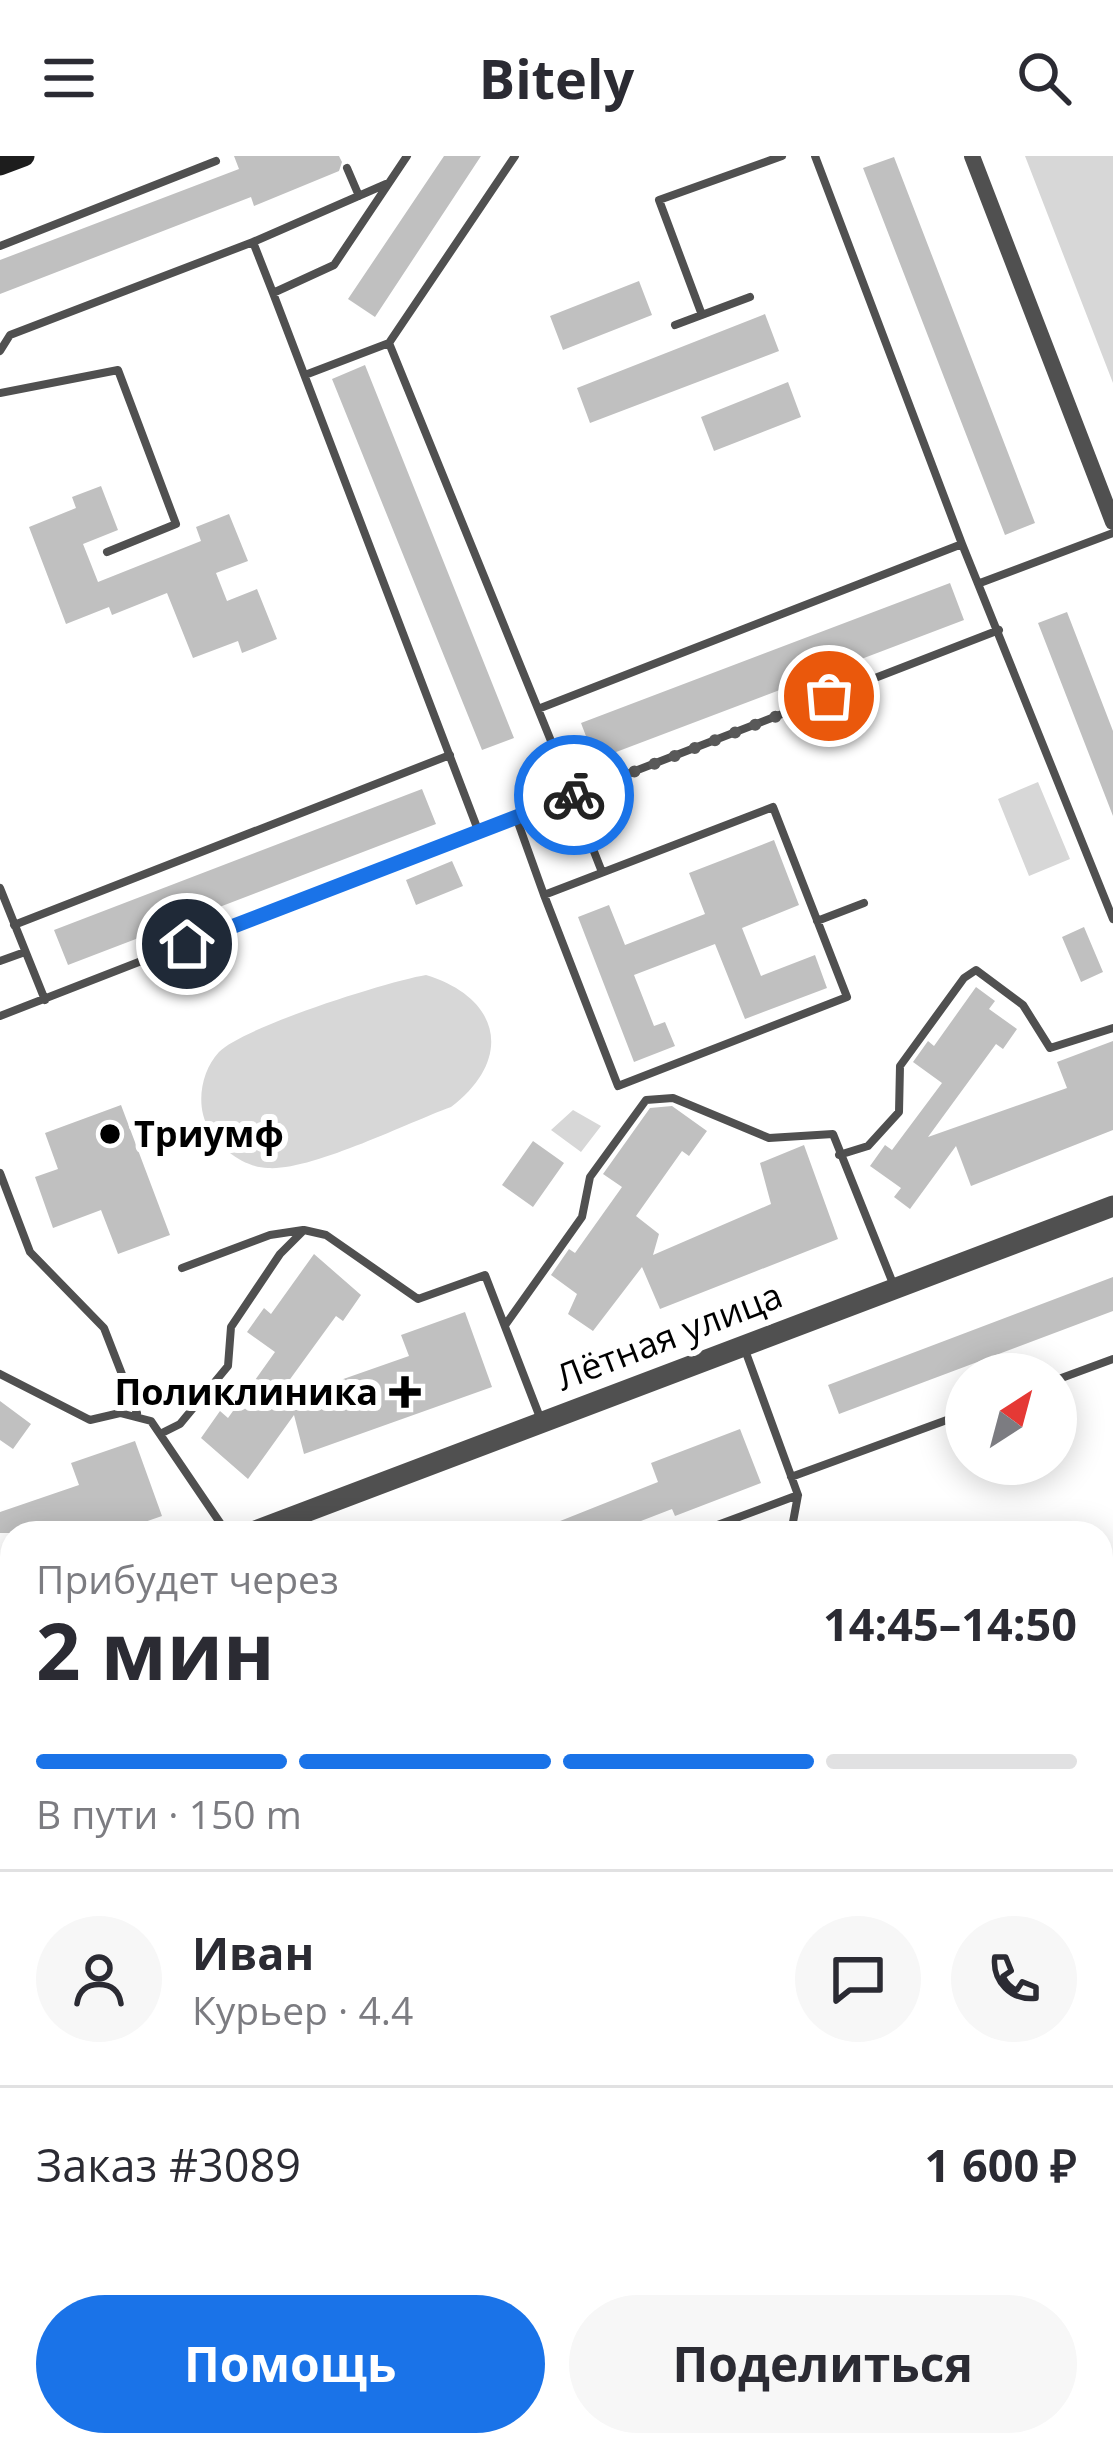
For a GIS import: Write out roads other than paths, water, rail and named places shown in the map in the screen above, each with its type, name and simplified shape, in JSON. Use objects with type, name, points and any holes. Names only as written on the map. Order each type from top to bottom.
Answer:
[{"type":"main road","points":[[0,165],[24,156]]},
{"type":"street","points":[[972,156],[1113,522]]},
{"type":"street","name":"Лётная улица","points":[[281,1521],[1113,1206]]},
{"type":"lane","points":[[273,293],[334,265],[407,156]]},
{"type":"lane","points":[[304,375],[389,343],[515,156]]},
{"type":"lane","points":[[701,315],[659,200],[782,156]]},
{"type":"lane","points":[[815,156],[962,544],[1113,919]]},
{"type":"lane","points":[[0,246],[217,161]]},
{"type":"lane","points":[[347,168],[359,196]]},
{"type":"lane","points":[[0,351],[10,335],[254,242],[388,184]]},
{"type":"lane","points":[[254,242],[478,830]]},
{"type":"lane","points":[[675,325],[750,297]]},
{"type":"lane","points":[[389,343],[573,795]]},
{"type":"lane","points":[[0,393],[118,370],[176,524],[107,552]]},
{"type":"lane","points":[[980,583],[1113,533]]},
{"type":"lane","points":[[538,709],[962,544]]},
{"type":"lane","points":[[0,1016],[999,630]]},
{"type":"lane","points":[[14,925],[450,755]]},
{"type":"lane","points":[[516,817],[544,895],[618,1086],[847,998],[772,807],[544,895]]},
{"type":"lane","points":[[591,844],[602,872]]},
{"type":"lane","points":[[0,888],[45,1000]]},
{"type":"lane","points":[[817,921],[863,903]]},
{"type":"lane","points":[[0,962],[25,952]]},
{"type":"lane","points":[[839,1155],[868,1146],[899,1112],[900,1066],[964,978],[976,970],[1023,1005],[1049,1048],[1113,1028]]},
{"type":"lane","points":[[506,1324],[582,1216],[590,1177],[646,1100],[673,1098],[770,1138],[833,1134],[895,1286]]},
{"type":"lane","points":[[0,1173],[30,1252],[104,1328],[137,1413],[162,1433],[219,1521]]},
{"type":"lane","points":[[162,1433],[180,1424],[228,1366],[231,1327],[280,1254],[304,1230]]},
{"type":"lane","points":[[182,1268],[270,1235],[304,1230],[326,1235],[418,1299],[484,1275],[541,1421]]},
{"type":"lane","points":[[742,1343],[798,1495],[793,1521]]},
{"type":"lane","points":[[1077,1372],[1113,1359]]},
{"type":"lane","points":[[0,1374],[90,1420],[137,1413]]},
{"type":"lane","points":[[791,1477],[945,1421]]},
{"type":"lane","points":[[728,1521],[798,1495]]},
{"type":"place","name":"Триумф","points":[[110,1134]]},
{"type":"place","name":"Поликлиника","points":[[405,1392]]}]
